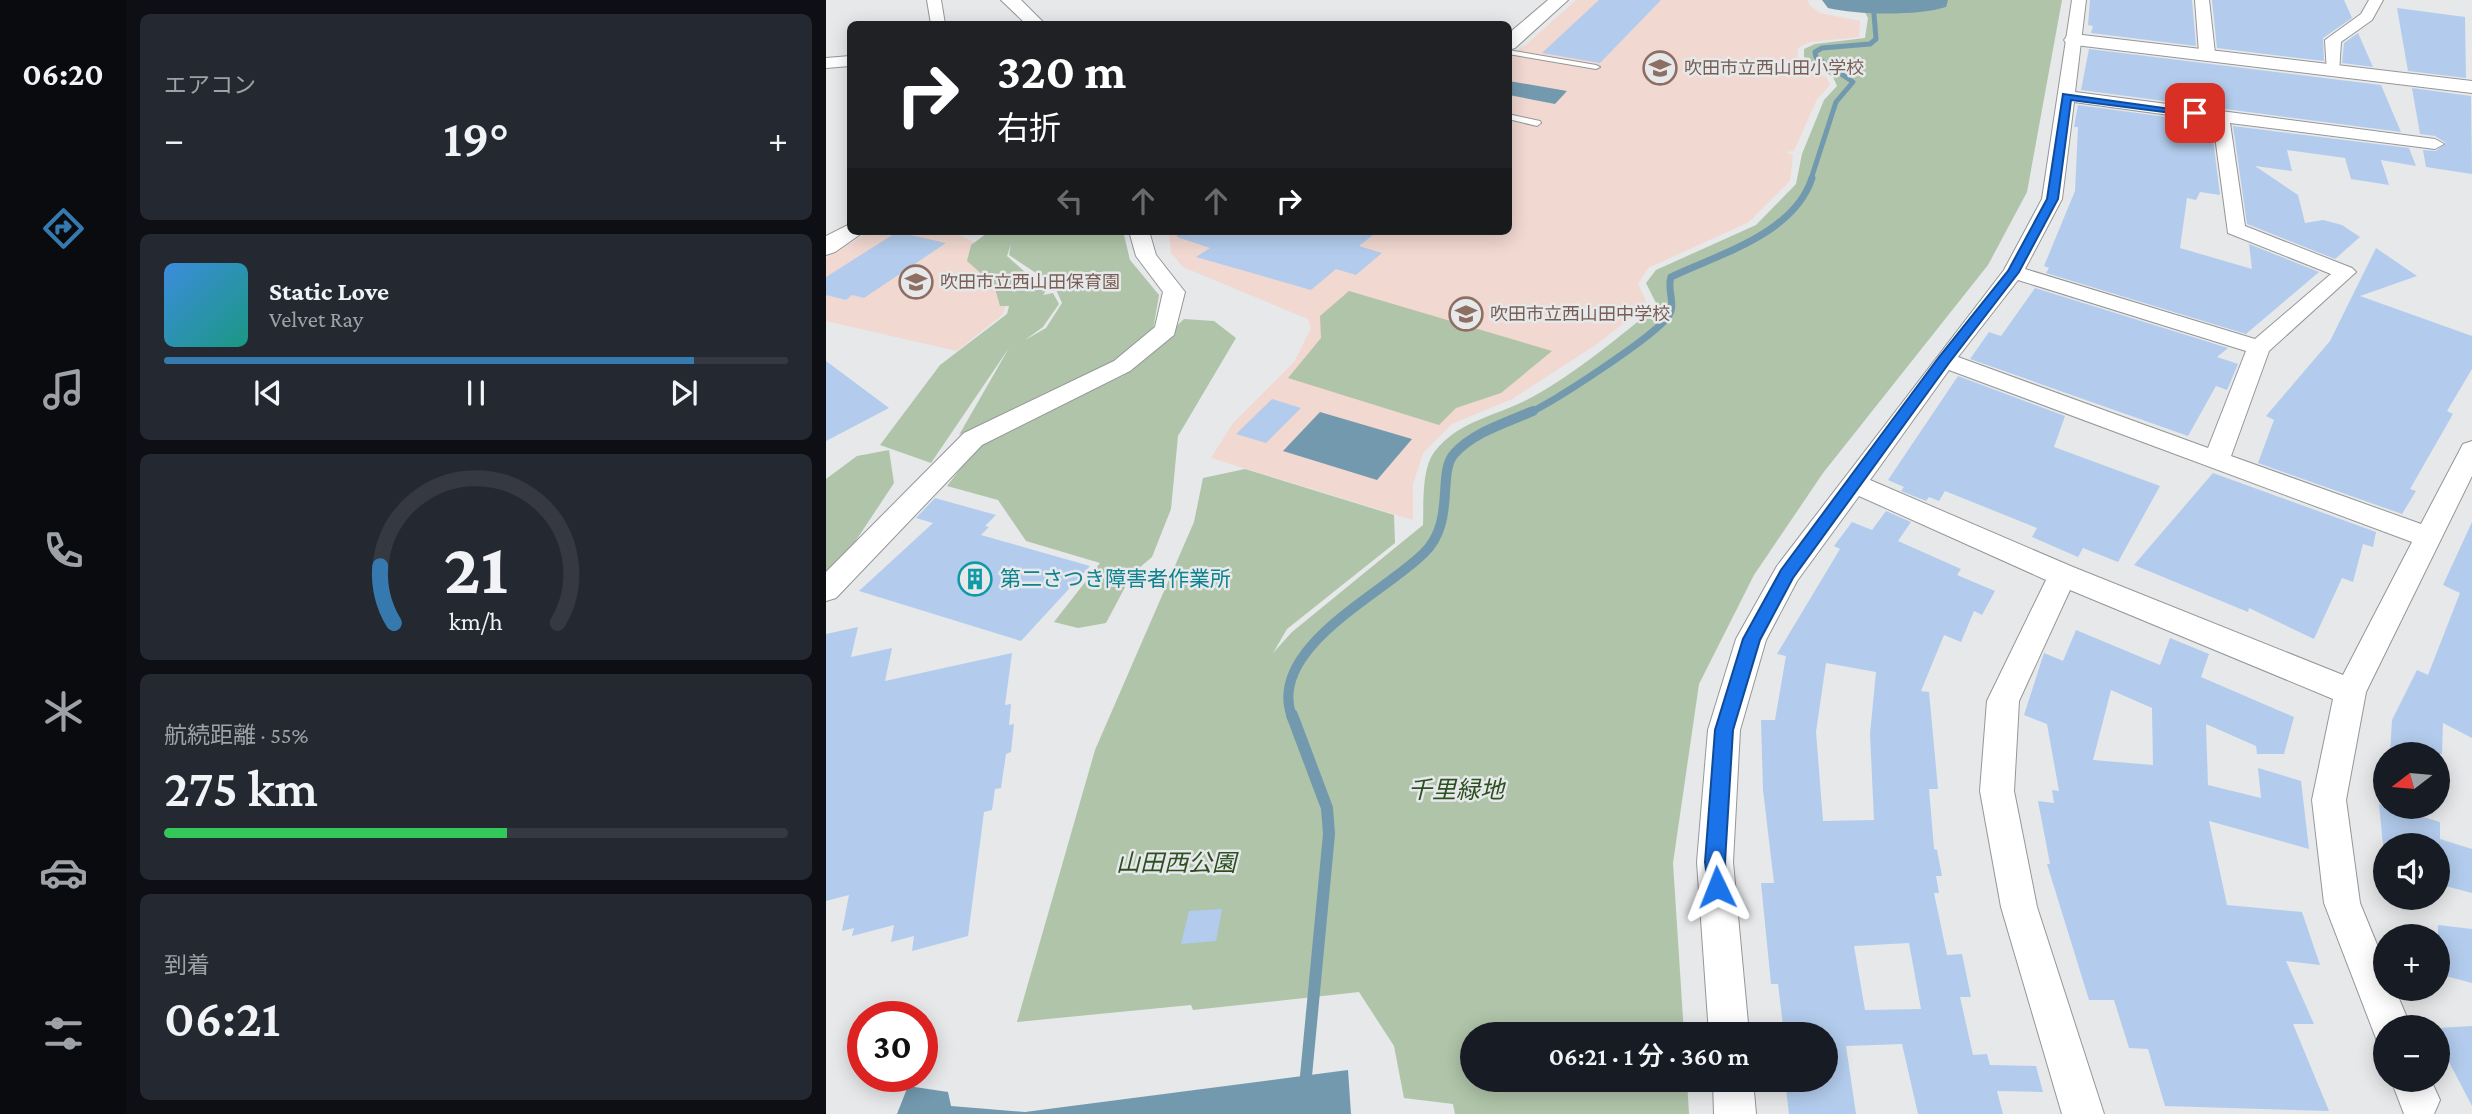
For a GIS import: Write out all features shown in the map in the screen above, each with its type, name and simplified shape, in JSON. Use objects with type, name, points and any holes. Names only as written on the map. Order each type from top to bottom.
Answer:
[{"type":"street","points":[[934,0],[938,21]]},
{"type":"street","points":[[1010,0],[1033,21]]},
{"type":"street","points":[[1512,41],[1559,0]]},
{"type":"street","points":[[1728,1022],[1715,862],[1724,730],[1751,639],[1787,574],[1944,360],[2013,272],[2052,199],[2079,0]]},
{"type":"street","points":[[2202,0],[2207,53]]},
{"type":"street","points":[[2333,69],[2333,40],[2367,17],[2376,0]]},
{"type":"street","points":[[2074,40],[2207,53],[2472,87]]},
{"type":"street","points":[[826,63],[847,61]]},
{"type":"street","points":[[2067,96],[2435,144]]},
{"type":"street","points":[[2216,461],[2259,348],[2346,272],[2235,229],[2221,117]]},
{"type":"street","points":[[826,247],[847,235]]},
{"type":"street","points":[[826,590],[973,439],[1122,366],[1166,330],[1174,292],[1146,256],[1140,235]]},
{"type":"street","points":[[2013,272],[2259,348]]},
{"type":"street","points":[[1944,360],[2426,537]]},
{"type":"street","points":[[2386,1015],[2342,903],[2329,800],[2350,692],[2472,450]]},
{"type":"street","points":[[1854,483],[2063,575],[2350,692]]},
{"type":"street","points":[[2063,575],[2003,701],[1997,791],[2019,907],[2083,1114]]},
{"type":"street","points":[[1733,1092],[1735,1114]]},
{"type":"lane","points":[[1512,53],[1596,67]]},
{"type":"lane","points":[[1512,117],[1537,123]]},
{"type":"shaded area","name":"吹田市立西山田中学校","points":[[1576,0],[1808,0],[1809,5],[1820,13],[1860,21],[1859,37],[1810,42],[1798,48],[1797,58],[1827,78],[1830,85],[1817,99],[1794,151],[1786,152],[1793,155],[1790,181],[1749,222],[1648,268],[1638,284],[1646,301],[1643,308],[1597,344],[1512,399],[1452,424],[1423,453],[1413,484],[1413,520],[1211,458],[1233,423],[1294,362],[1311,328],[1308,319],[1183,267],[1171,253],[1169,235],[1512,235],[1512,53],[1526,45]]},
{"type":"shaded area","name":"吹田市立西山田保育園","points":[[863,235],[959,235],[978,244],[1009,294],[1003,314],[957,351],[826,321],[826,258]]},
{"type":"green space","name":"千里緑地","points":[[1934,0],[2062,0],[2027,192],[1988,265],[1823,473],[1754,575],[1699,684],[1673,863],[1683,1022],[1460,1022],[1460,1092],[1688,1092],[1689,1114],[1455,1114],[1453,1104],[1404,1098],[1394,1046],[1359,992],[1193,1010],[1191,1005],[1017,1022],[1095,750],[1194,522],[1203,478],[1245,469],[1394,515],[1395,543],[1287,629],[1273,653],[1292,632],[1423,525],[1427,467],[1435,451],[1444,442],[1474,422],[1535,396],[1587,362],[1651,311],[1656,303],[1646,283],[1656,270],[1756,225],[1796,184],[1802,154],[1824,100],[1837,86],[1833,77],[1804,57],[1804,49],[1815,44],[1865,38],[1868,18],[1863,9]]},
{"type":"green space","points":[[985,235],[1124,235],[1130,260],[1159,295],[1153,330],[1111,363],[959,435],[1009,348],[931,463],[880,445],[940,365],[1007,314],[1009,306],[1000,306],[994,285],[967,261],[971,245]],"holes":[[[1011,244],[1009,255],[1054,285],[1062,303],[1046,328],[1025,340],[1043,327],[1059,304],[1053,293],[1043,295],[1046,291],[1007,256]]]},
{"type":"green space","points":[[1349,291],[1552,351],[1501,393],[1456,408],[1439,425],[1288,378],[1321,338],[1320,316]]},
{"type":"green space","points":[[1184,319],[1214,321],[1236,338],[1178,436],[1171,509],[1152,557],[1132,574],[1106,623],[1078,628],[1054,622],[1100,563],[1026,541],[998,500],[947,486],[981,442],[1123,376]]},
{"type":"green space","points":[[889,450],[894,483],[841,563],[826,573],[826,479],[857,456]]},
{"type":"water","points":[[1822,0],[1948,0],[1946,7],[1934,10],[1887,13],[1828,8]]},
{"type":"water","points":[[1512,82],[1567,91],[1555,104],[1512,96]]},
{"type":"water","points":[[1320,412],[1412,439],[1377,480],[1283,451]]},
{"type":"water","points":[[1348,1070],[1351,1114],[897,1114],[906,1092],[938,1090],[948,1092],[951,1106],[1025,1112]]},
{"type":"building","points":[[1599,0],[1661,0],[1600,63],[1542,53]]},
{"type":"building","points":[[2090,0],[2192,0],[2196,46],[2091,33],[2093,26],[2088,25]]},
{"type":"building","points":[[2212,0],[2344,0],[2352,18],[2323,38],[2324,61],[2217,48]]},
{"type":"building","points":[[2397,8],[2465,17],[2466,78],[2408,71]]},
{"type":"building","points":[[2358,33],[2373,67],[2342,63],[2344,43]]},
{"type":"building","points":[[2089,49],[2381,85],[2401,132],[2081,90]]},
{"type":"building","points":[[2412,88],[2471,96],[2472,174],[2426,167],[2423,150],[2436,151],[2446,143],[2435,136],[2420,134]]},
{"type":"building","points":[[2078,105],[2211,123],[2220,195],[2200,192],[2196,200],[2187,198],[2180,248],[2252,269],[2249,244],[2319,272],[2246,334],[2046,273],[2049,268],[2044,266],[2075,191],[2078,127],[2074,127]]},
{"type":"building","points":[[2233,126],[2409,148],[2416,166],[2381,160],[2389,185],[2351,179],[2345,158],[2287,150],[2292,171],[2255,166],[2298,195],[2305,223],[2323,220],[2342,225],[2360,237],[2335,259],[2247,224]]},
{"type":"building","points":[[892,235],[910,235],[946,243],[864,298],[852,295],[846,300],[826,295],[826,277]]},
{"type":"building","points":[[1373,235],[1359,246],[1382,253],[1356,275],[1336,269],[1311,290],[1196,257],[1210,248],[1177,237]]},
{"type":"building","points":[[2376,248],[2417,276],[2360,296],[2472,336],[2472,369],[2447,411],[2453,414],[2410,489],[2416,491],[2402,514],[2258,463],[2274,420],[2266,416],[2330,341]]},
{"type":"building","points":[[2035,288],[2228,348],[2217,357],[2238,364],[2227,390],[2216,386],[2188,436],[1970,359],[1989,332],[2001,336]]},
{"type":"building","points":[[826,361],[889,408],[826,441]]},
{"type":"building","points":[[1958,376],[2065,416],[2054,447],[2160,486],[2118,562],[2083,548],[2078,557],[2032,537],[2037,528],[1945,491],[1939,501],[1929,497],[1926,501],[1901,491],[1904,487],[1888,480]]},
{"type":"building","points":[[1272,399],[1301,408],[1266,443],[1236,434]]},
{"type":"building","points":[[2213,473],[2376,532],[2373,547],[2363,544],[2353,582],[2342,578],[2314,639],[2249,608],[2248,612],[2134,565]]},
{"type":"building","name":"第二さつき障害者作業所","points":[[935,498],[996,515],[985,526],[989,527],[981,535],[1090,566],[1021,641],[859,591],[933,523],[916,518]]},
{"type":"building","points":[[1886,511],[1911,522],[1898,541],[1961,569],[1957,575],[1995,591],[1982,615],[1974,611],[1961,642],[1944,635],[1921,691],[1929,692],[1938,789],[1929,789],[1934,849],[1937,850],[1942,876],[1936,876],[1939,893],[1934,893],[1947,955],[1962,954],[1971,997],[1960,997],[1973,1055],[1987,1054],[1990,1065],[2036,1066],[2043,1092],[1997,1091],[2003,1114],[1918,1114],[1902,1044],[1846,1046],[1856,1114],[1789,1114],[1786,1092],[1838,1092],[1838,1022],[1783,1022],[1778,984],[1771,984],[1761,883],[1774,883],[1763,790],[1761,720],[1775,720],[1786,656],[1777,654],[1840,549],[1834,546],[1852,522],[1872,530]],"holes":[[[1826,663],[1876,672],[1870,734],[1874,820],[1823,821],[1816,732]],[[1909,943],[1921,1009],[1865,1010],[1854,946]]]},
{"type":"building","points":[[2472,522],[2472,738],[2443,723],[2442,742],[2391,742],[2392,720],[2417,670],[2428,675],[2460,593],[2443,585]]},
{"type":"building","points":[[858,627],[851,657],[892,648],[885,681],[1012,653],[1005,705],[1011,704],[1009,725],[1014,724],[1011,752],[1006,754],[1001,788],[995,789],[992,810],[984,812],[968,936],[912,951],[914,936],[891,942],[894,925],[852,936],[854,928],[842,931],[849,895],[826,901],[826,634]]},
{"type":"building","points":[[2076,630],[2160,665],[2170,638],[2209,654],[2201,677],[2294,717],[2284,754],[2257,754],[2256,746],[2206,724],[2208,785],[2261,798],[2258,768],[2301,781],[2309,849],[2209,821],[2227,905],[2302,912],[2320,965],[2286,961],[2314,1024],[2293,1024],[2329,1111],[2165,1106],[2148,1049],[2129,1048],[2114,1000],[2089,1000],[2047,864],[2050,864],[2038,801],[2054,803],[2052,790],[2059,791],[2047,724],[2024,715],[2044,653],[2063,661]],"holes":[[[2111,690],[2152,708],[2153,765],[2093,760]]]},
{"type":"building","points":[[2380,819],[2430,819],[2440,822],[2440,833],[2382,833]]},
{"type":"building","points":[[2450,842],[2472,849],[2472,893],[2450,887]]},
{"type":"building","points":[[1222,909],[1216,941],[1181,944],[1189,911]]},
{"type":"building","points":[[2450,926],[2472,929],[2472,983],[2450,977]]},
{"type":"building","points":[[2472,1026],[2472,1106],[2450,1064],[2450,1027]]},
{"type":"waterway","points":[[1811,179],[1836,102],[1853,82],[1816,57],[1815,52],[1822,48],[1870,44],[1876,39],[1874,14]]},
{"type":"waterway","points":[[1531,412],[1601,369],[1657,328],[1672,308],[1671,277],[1753,240],[1772,228],[1789,214],[1803,197],[1812,178]]},
{"type":"waterway","points":[[1292,717],[1289,692],[1296,668],[1312,646],[1333,624],[1405,569],[1434,541],[1443,513],[1449,462],[1454,454],[1480,434],[1531,412]]},
{"type":"waterway","points":[[1292,715],[1327,808],[1329,834],[1306,1076]]},
{"type":"place","name":"吹田市立西山田小学校","points":[[1660,68]]},
{"type":"place","name":"吹田市立西山田保育園","points":[[916,282]]},
{"type":"place","name":"吹田市立西山田中学校","points":[[1466,314]]},
{"type":"place","name":"第二さつき障害者作業所","points":[[975,579]]},
{"type":"route","points":[[1717,887],[1715,862],[1724,730],[1751,639],[1787,574],[1944,360],[2013,272],[2052,199],[2067,96],[2195,113]]},
{"type":"park label","name":"山田西公園","points":[[1176,862]]}]
